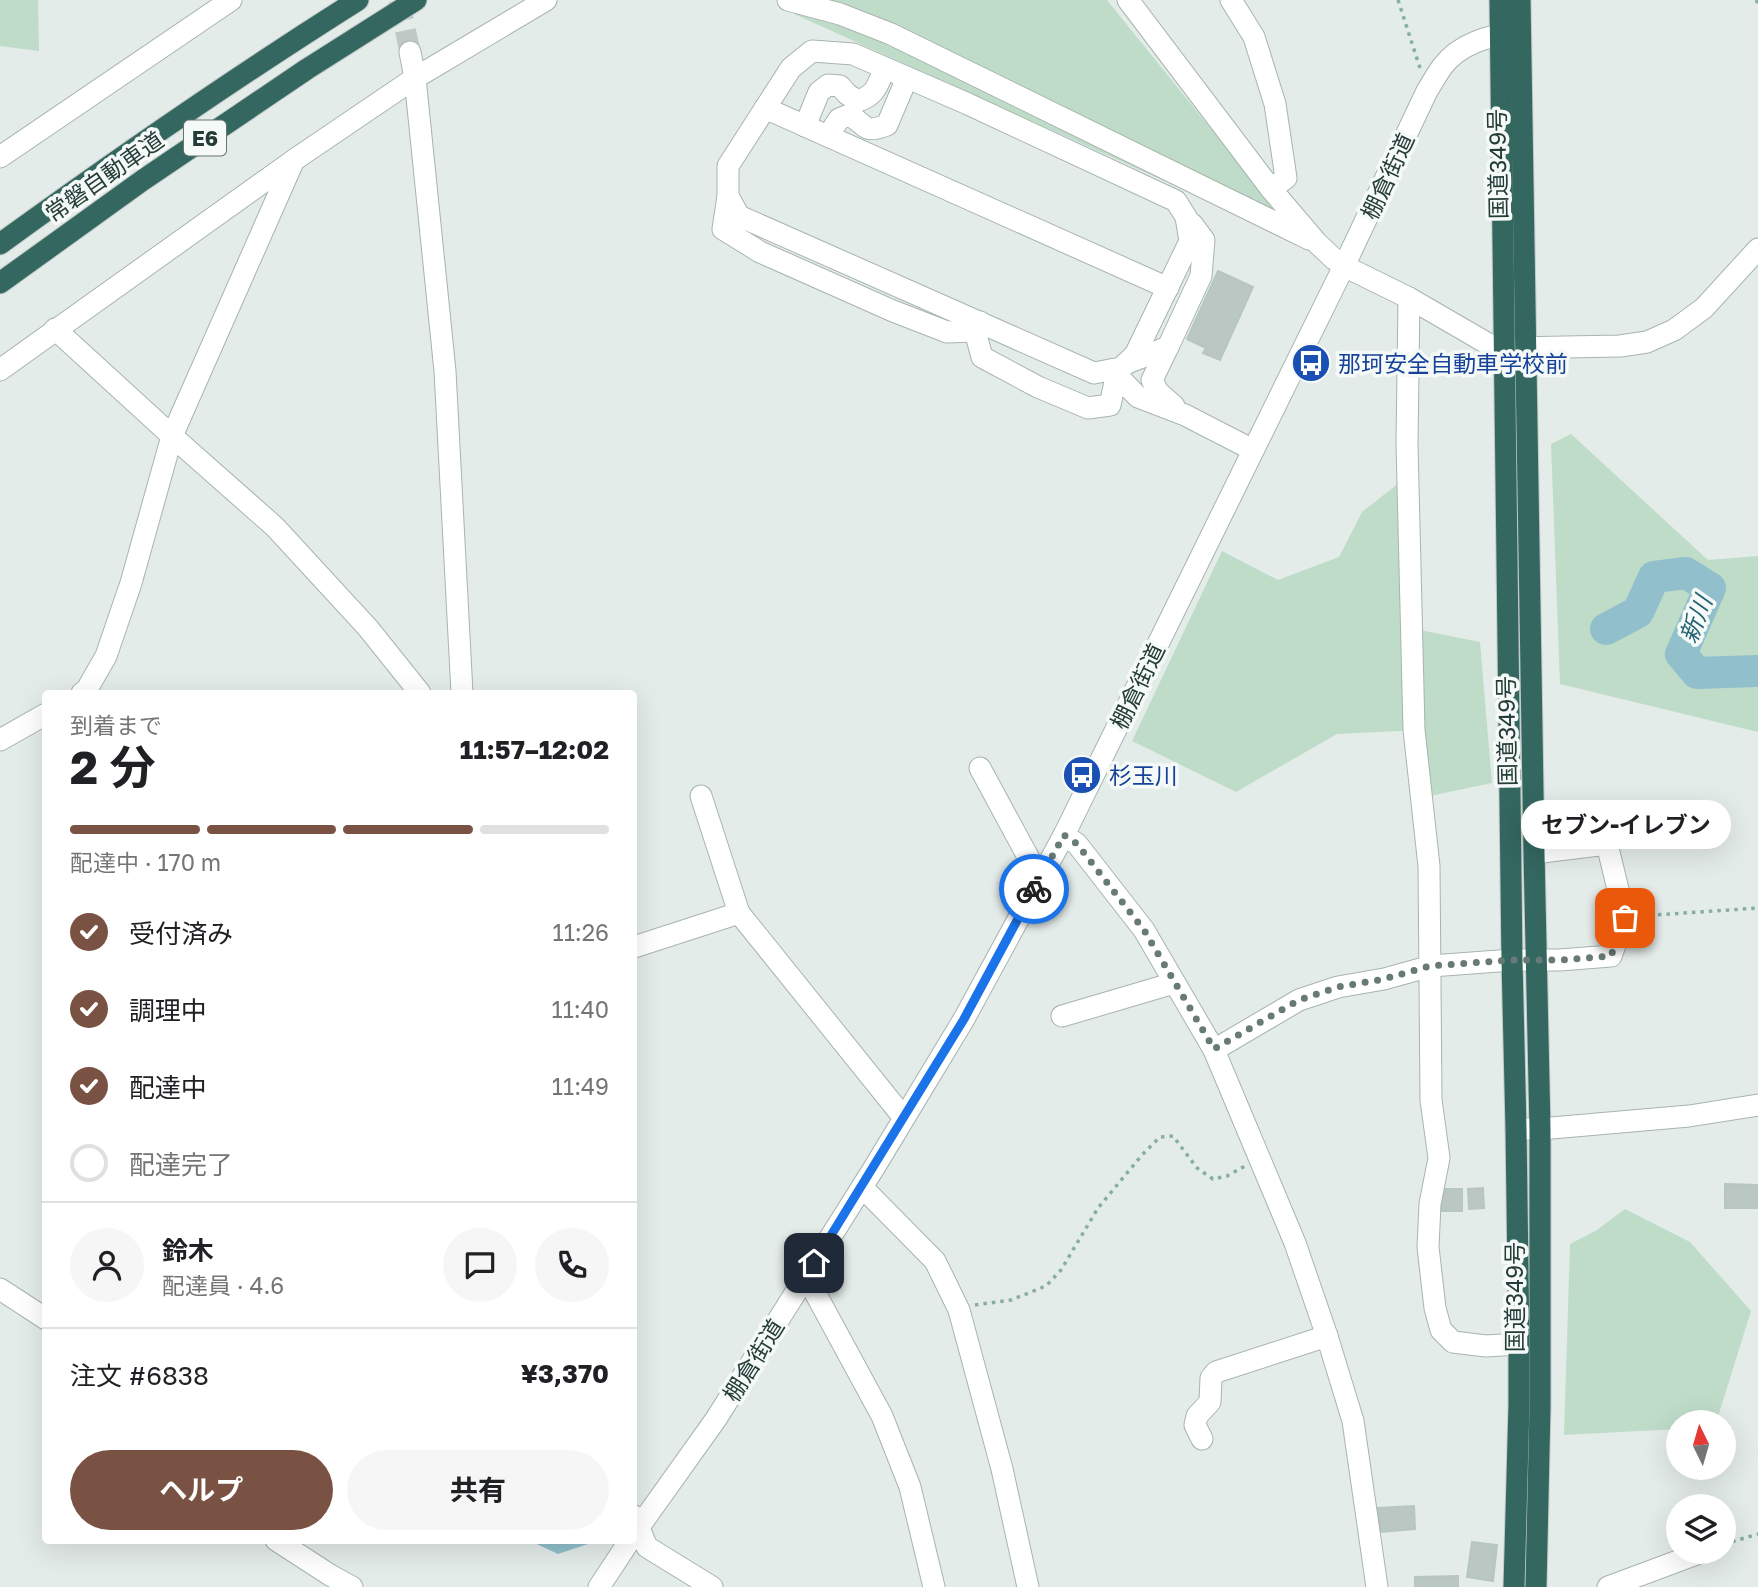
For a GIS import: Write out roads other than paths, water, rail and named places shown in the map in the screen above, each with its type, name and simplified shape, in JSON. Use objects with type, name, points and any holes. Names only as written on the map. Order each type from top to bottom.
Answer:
[{"type":"highway","name":"常磐自動車道","points":[[0,244],[126,153],[358,0]]},
{"type":"highway","name":"常磐自動車道","points":[[0,283],[143,180],[307,69],[416,0]]},
{"type":"highway","name":"国道349号","points":[[1500,0],[1510,34],[1525,348],[1540,1129],[1540,1407],[1536,1587]]},
{"type":"highway","name":"国道349号","points":[[1514,1587],[1519,1344],[1504,348],[1510,34],[1520,0]]},
{"type":"street","points":[[0,157],[231,0]]},
{"type":"street","points":[[0,370],[294,160],[415,78],[546,0]]},
{"type":"street","points":[[789,0],[840,14],[891,34],[1317,243]]},
{"type":"street","points":[[1128,0],[1271,189],[1334,260],[1409,298],[1490,345],[1525,348],[1620,346],[1647,342],[1674,330],[1704,308],[1758,249]]},
{"type":"street","points":[[1231,0],[1254,37],[1275,104],[1286,178],[1271,189]]},
{"type":"street","name":"棚倉街道","points":[[637,1525],[716,1419],[964,1019],[1064,835],[1427,91],[1444,65],[1461,49],[1479,41],[1510,34]]},
{"type":"street","points":[[1168,347],[1094,373],[977,326],[739,216],[728,196],[728,166],[791,68],[812,51],[853,54],[968,104],[1176,201],[1204,240],[1201,276],[1168,347],[1152,380],[1157,392],[1185,415]]},
{"type":"street","points":[[410,52],[415,78],[445,371],[463,690]]},
{"type":"street","points":[[805,126],[819,92],[828,85],[840,86],[858,101],[869,97],[875,91],[884,68]]},
{"type":"street","points":[[828,136],[839,119],[849,115],[872,130],[887,125],[908,78]]},
{"type":"street","points":[[765,108],[1168,288]]},
{"type":"street","points":[[87,690],[106,656],[131,583],[172,436],[294,160]]},
{"type":"street","points":[[977,326],[982,357],[1038,387],[1088,408],[1110,405],[1119,366],[1135,355],[1190,241],[1186,217]]},
{"type":"street","points":[[1409,298],[1407,444],[1414,730],[1429,866],[1431,1100],[1438,1158],[1430,1205],[1428,1247],[1435,1308],[1441,1330],[1453,1342],[1486,1346],[1519,1344]]},
{"type":"street","points":[[55,329],[275,527],[368,628],[418,690]]},
{"type":"street","points":[[1119,366],[1138,397],[1185,415],[1253,450]]},
{"type":"street","points":[[0,740],[42,716]]},
{"type":"street","points":[[980,768],[1040,879]]},
{"type":"street","points":[[701,796],[739,913],[904,1118]]},
{"type":"street","points":[[1064,835],[1077,844],[1144,930],[1214,1049],[1260,1157],[1295,1243],[1353,1421],[1377,1587]]},
{"type":"street","points":[[1214,1049],[1299,1000],[1338,987],[1384,979],[1430,966],[1611,956],[1625,918],[1607,844],[1534,853]]},
{"type":"street","points":[[637,946],[739,913]]},
{"type":"street","points":[[1062,1016],[1174,983]]},
{"type":"street","points":[[1516,1129],[1689,1116],[1758,1105]]},
{"type":"street","points":[[862,1186],[935,1261],[959,1310],[1002,1469],[1028,1587]]},
{"type":"street","points":[[802,1282],[812,1287],[882,1416],[910,1487],[934,1587]]},
{"type":"street","points":[[0,1289],[42,1316]]},
{"type":"street","points":[[1202,1439],[1195,1425],[1197,1416],[1210,1402],[1211,1378],[1216,1372],[1327,1336]]},
{"type":"street","points":[[637,1533],[647,1546],[712,1587]]},
{"type":"street","points":[[282,1544],[352,1587]]},
{"type":"street","name":"棚倉街道","points":[[599,1587],[625,1544]]},
{"type":"street","points":[[1608,1587],[1670,1564]]},
{"type":"water","points":[[537,1544],[588,1544],[558,1554]]},
{"type":"waterway","name":"新川","points":[[1606,629],[1638,612],[1654,577],[1686,573],[1710,588],[1681,654],[1697,673],[1758,671]]},
{"type":"tunnel","points":[[399,0],[410,52]]},
{"type":"place","name":"那珂安全自動車学校前","points":[[1311,363]]},
{"type":"place","name":"杉玉川","points":[[1082,775]]},
{"type":"place","name":"セブン-イレブン","points":[[1625,918]]}]
